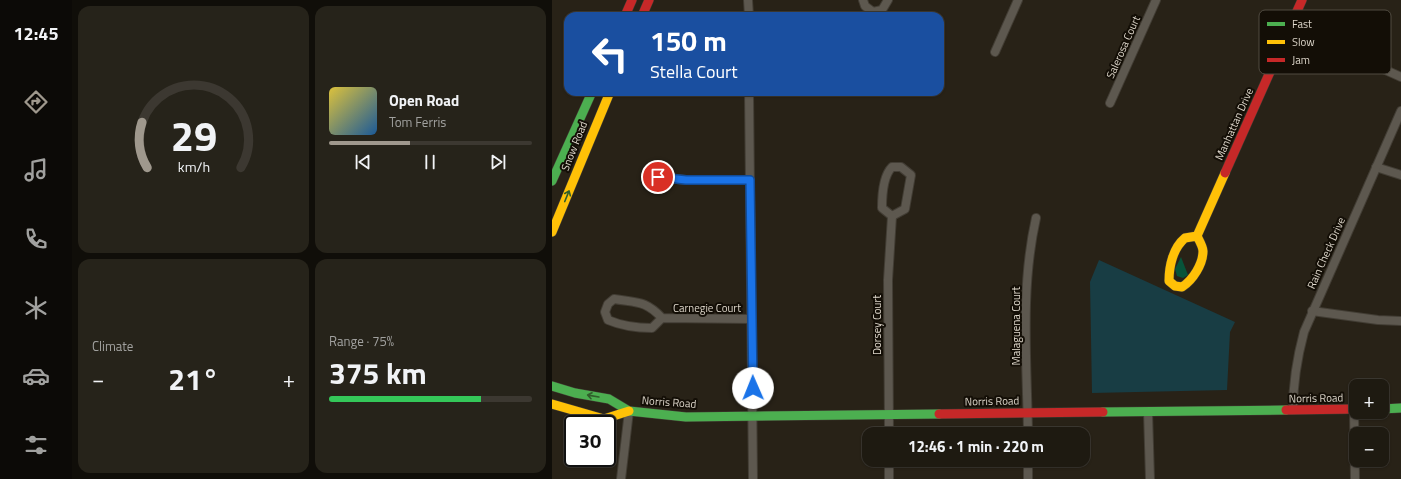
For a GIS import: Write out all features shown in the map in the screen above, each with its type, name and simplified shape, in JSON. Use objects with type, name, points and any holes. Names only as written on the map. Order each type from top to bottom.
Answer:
[{"type":"street","points":[[627,12],[632,0]]},
{"type":"street","points":[[644,12],[649,0]]},
{"type":"street","points":[[748,0],[748,12]]},
{"type":"street","points":[[863,0],[865,6],[873,12],[882,10],[888,0]]},
{"type":"street","points":[[995,52],[1018,0]]},
{"type":"street","name":"Salerosa Court","points":[[1110,103],[1156,0]]},
{"type":"street","name":"Manhattan Drive","points":[[1298,10],[1302,0]]},
{"type":"street","points":[[1391,72],[1401,77]]},
{"type":"street","name":"Manhattan Drive","points":[[1197,236],[1269,74]]},
{"type":"street","name":"Snow Road","points":[[552,181],[590,96]]},
{"type":"street","name":"Snow Road","points":[[552,232],[608,96]]},
{"type":"street","points":[[749,96],[753,479]]},
{"type":"street","name":"Rain Check Drive","points":[[1293,410],[1294,380],[1298,355],[1312,311],[1401,111]]},
{"type":"street","points":[[892,167],[901,167],[911,175],[905,209],[892,216],[882,208],[882,195],[887,172],[892,167]]},
{"type":"street","points":[[1376,167],[1401,175]]},
{"type":"street","points":[[658,177],[686,180],[750,180]]},
{"type":"street","name":"Dorsey Court","points":[[889,427],[888,280],[892,216]]},
{"type":"street","name":"Malaguena Court","points":[[1028,427],[1026,287],[1028,260],[1036,218]]},
{"type":"street","points":[[1197,236],[1204,251],[1198,269],[1190,283],[1182,287],[1175,286],[1169,281],[1168,271],[1179,244],[1185,238],[1197,236]]},
{"type":"street","name":"Carnegie Court","points":[[662,318],[653,308],[645,304],[614,299],[608,304],[605,312],[608,320],[619,325],[640,328],[652,328],[662,318],[752,319]]},
{"type":"street","points":[[1312,311],[1371,320],[1401,321]]},
{"type":"street","name":"Norris Road","points":[[552,386],[575,393],[609,399],[629,411]]},
{"type":"street","name":"Norris Road","points":[[552,404],[604,419],[629,411],[686,416],[753,416],[1349,409]]},
{"type":"street","points":[[1389,409],[1401,408]]},
{"type":"street","points":[[621,479],[629,411]]},
{"type":"street","points":[[1148,412],[1150,479]]},
{"type":"street","points":[[1355,419],[1355,479]]},
{"type":"street","points":[[889,467],[889,479]]},
{"type":"street","points":[[1028,467],[1028,479]]},
{"type":"green space","points":[[1181,257],[1188,275],[1183,278],[1177,276],[1175,269]]},
{"type":"water","points":[[1099,260],[1235,322],[1230,332],[1227,390],[1092,393],[1090,282]]},
{"type":"traffic: fast","points":[[552,181],[590,96]]},
{"type":"traffic: fast","points":[[552,386],[575,393],[609,399],[629,411],[686,417],[939,414]]},
{"type":"traffic: fast","points":[[1389,409],[1401,408]]},
{"type":"traffic: fast","points":[[1103,412],[1286,410]]},
{"type":"traffic: slow","points":[[552,232],[608,96]]},
{"type":"traffic: slow","points":[[1197,236],[1185,238],[1177,247],[1172,258],[1169,281],[1175,286],[1182,287],[1186,284],[1199,266],[1203,256],[1203,251],[1197,236],[1225,173]]},
{"type":"traffic: slow","points":[[552,404],[604,419],[629,411]]},
{"type":"traffic: jam","points":[[627,12],[632,0]]},
{"type":"traffic: jam","points":[[644,12],[649,0]]},
{"type":"traffic: jam","points":[[1298,10],[1302,0]]},
{"type":"traffic: jam","points":[[1225,173],[1269,74]]},
{"type":"traffic: jam","points":[[1286,410],[1349,409]]},
{"type":"traffic: jam","points":[[939,414],[1103,412]]},
{"type":"route","points":[[658,177],[686,180],[750,180],[753,388]]}]
